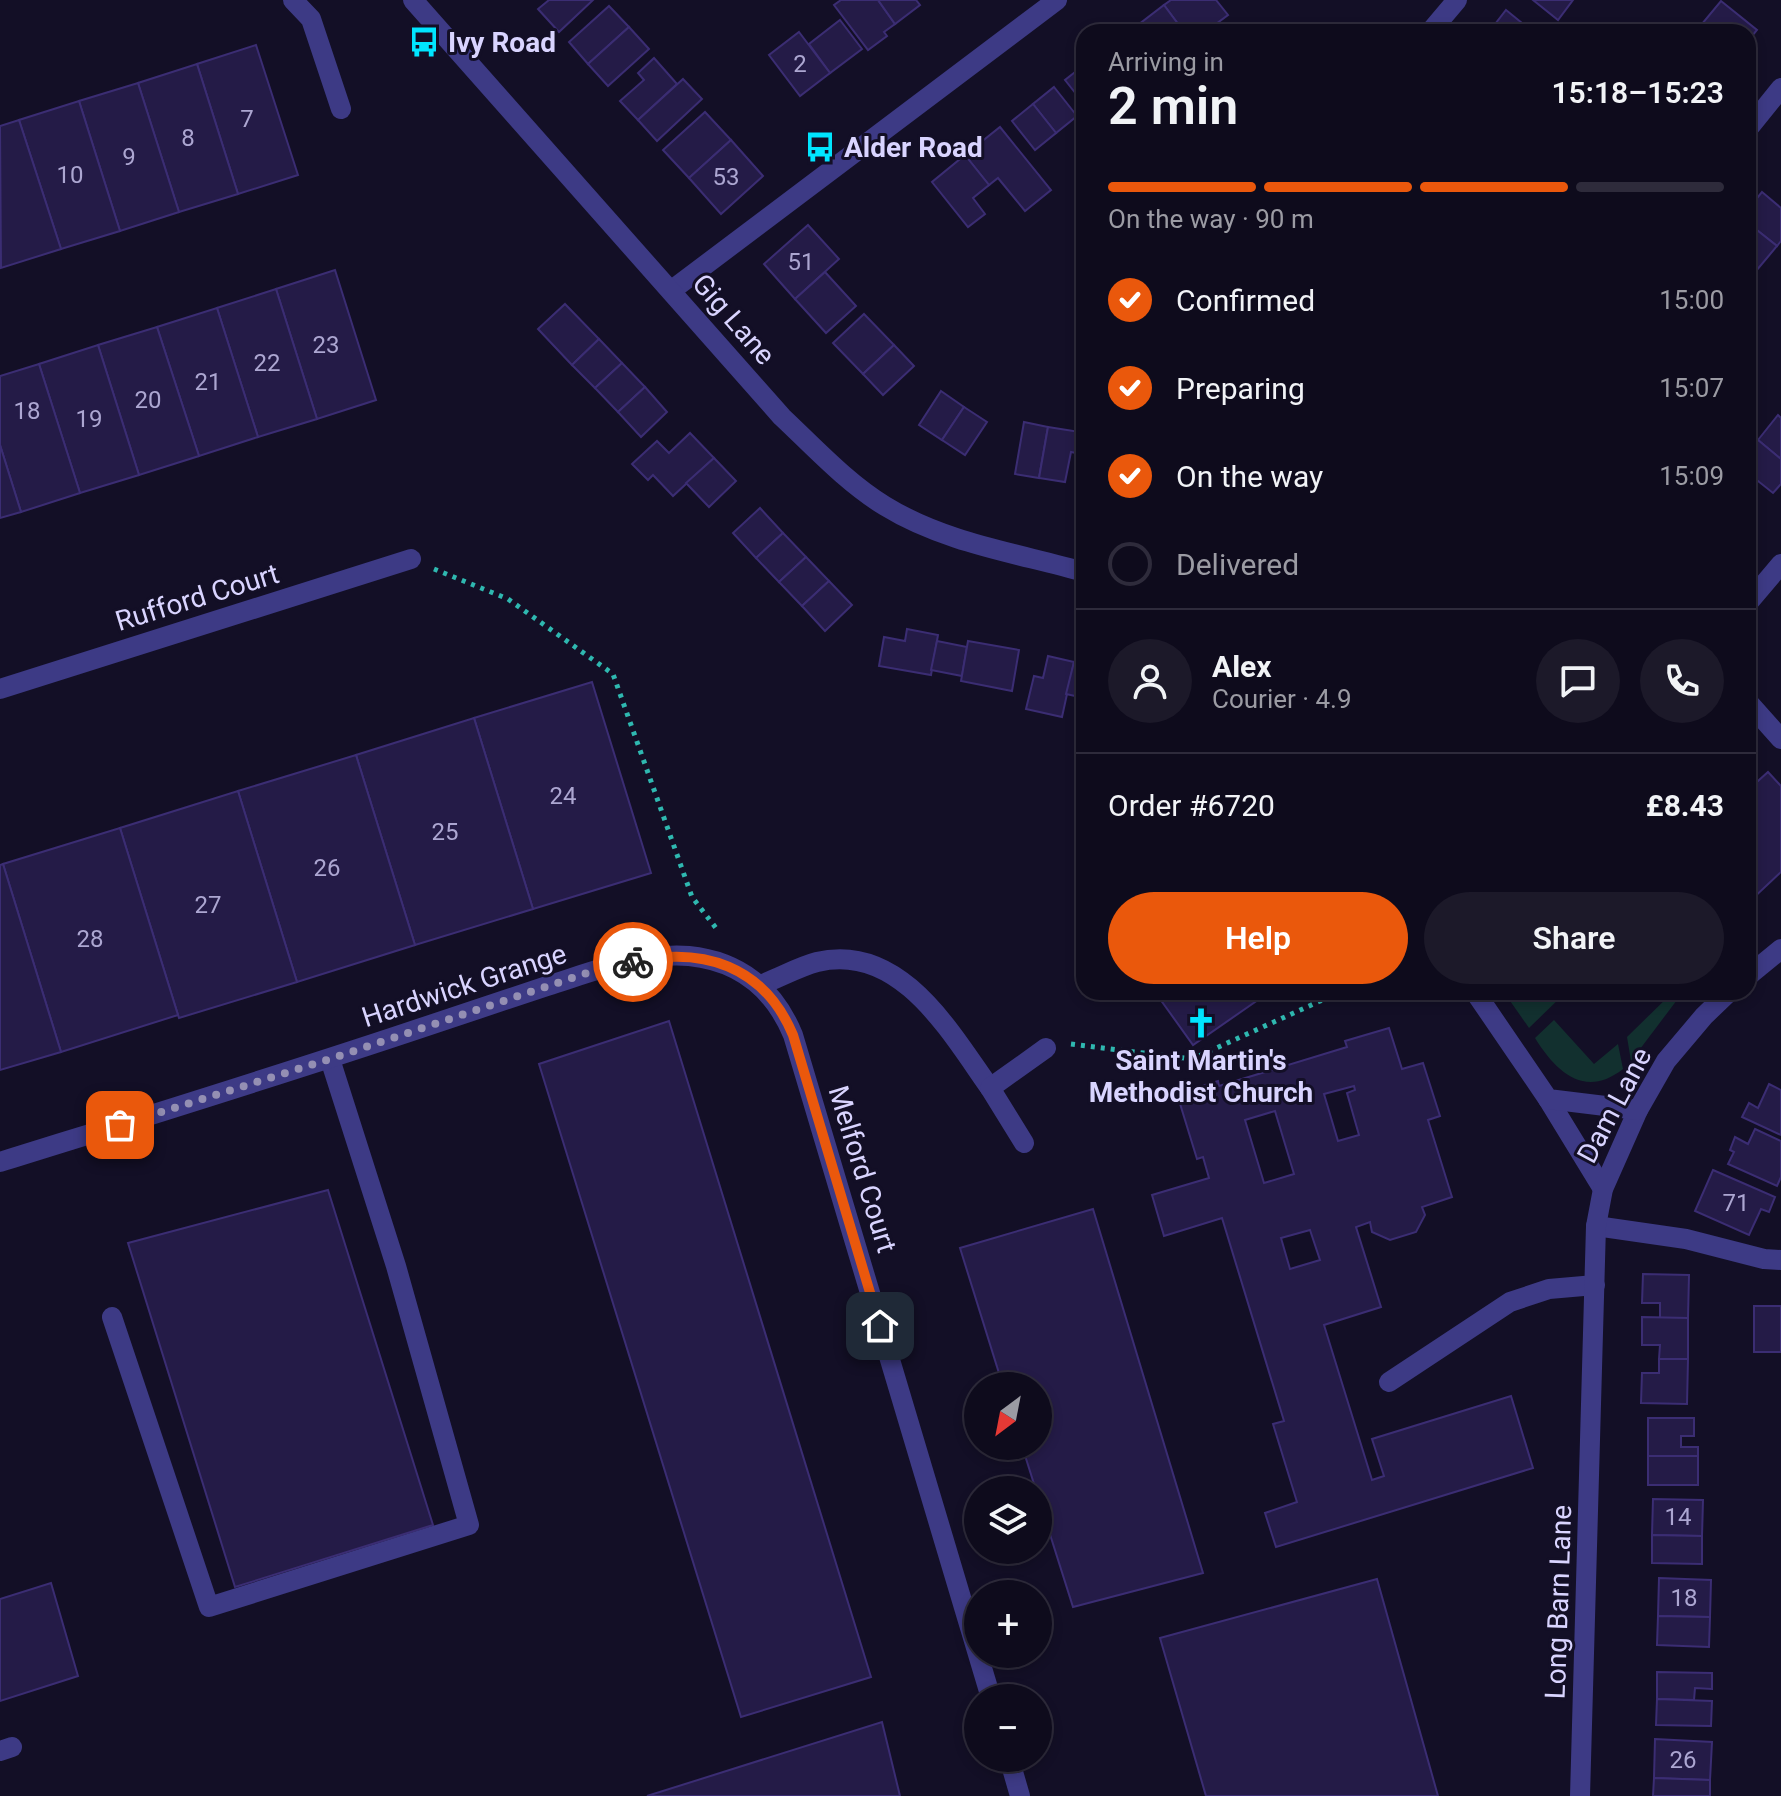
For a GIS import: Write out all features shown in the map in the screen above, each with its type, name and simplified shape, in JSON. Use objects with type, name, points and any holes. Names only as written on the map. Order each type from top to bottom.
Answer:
[{"type":"street","points":[[293,0],[311,19],[341,109]]},
{"type":"street","name":"Gig Lane","points":[[413,0],[782,417],[839,470],[883,506],[928,528],[1076,570]]},
{"type":"street","points":[[672,290],[1057,0]]},
{"type":"street","points":[[1437,24],[1457,0]]},
{"type":"street","points":[[1756,119],[1781,88]]},
{"type":"street","name":"Rufford Court","points":[[0,689],[411,559]]},
{"type":"street","points":[[1756,594],[1781,564]]},
{"type":"street","points":[[1756,711],[1781,739]]},
{"type":"street","points":[[1756,969],[1781,949]]},
{"type":"street","name":"Hardwick Grange","points":[[0,1162],[330,1059],[599,969],[671,955],[711,960],[760,985]]},
{"type":"street","points":[[760,985],[818,962],[838,960],[867,964],[889,972],[910,987],[936,1013],[990,1088],[1024,1143]]},
{"type":"street","name":"Melford Court","points":[[760,985],[785,1016],[793,1035],[987,1684]]},
{"type":"street","points":[[1480,1000],[1548,1099],[1603,1189]]},
{"type":"street","name":"Dam Lane","points":[[1591,1409],[1596,1226],[1603,1189],[1638,1110],[1666,1061],[1721,1000]]},
{"type":"street","points":[[990,1088],[1046,1048]]},
{"type":"street","points":[[112,1317],[209,1607],[469,1525],[396,1266],[330,1059]]},
{"type":"street","points":[[1548,1099],[1638,1110]]},
{"type":"street","points":[[1596,1226],[1686,1239],[1764,1259],[1781,1260]]},
{"type":"street","points":[[1389,1382],[1510,1302],[1549,1289],[1595,1285]]},
{"type":"street","name":"Long Barn Lane","points":[[1580,1796],[1591,1409]]},
{"type":"street","points":[[1013,1772],[1020,1796]]},
{"type":"path","points":[[411,559],[508,599],[613,674],[692,897],[721,935]]},
{"type":"path","points":[[1046,1048],[1070,1044],[1192,1059],[1322,1000]]},
{"type":"green space","points":[[1509,1000],[1558,1000],[1529,1028]]},
{"type":"green space","points":[[1665,1000],[1677,1000],[1631,1061],[1627,1037]]},
{"type":"green space","points":[[1554,1020],[1594,1064],[1618,1044],[1623,1069],[1596,1082],[1573,1078],[1562,1071],[1535,1038]]},
{"type":"building","points":[[549,0],[593,0],[559,32],[538,9]]},
{"type":"building","points":[[841,0],[878,0],[895,24],[884,32],[887,36],[868,50],[834,5]]},
{"type":"building","points":[[878,0],[916,0],[920,5],[895,24]]},
{"type":"building","points":[[1171,0],[1216,0],[1228,15],[1216,24],[1178,24],[1164,5]]},
{"type":"building","points":[[1533,0],[1573,0],[1558,20]]},
{"type":"building","points":[[1721,1],[1750,24],[1702,24]]},
{"type":"building","points":[[1164,5],[1178,24],[1139,24]]},
{"type":"building","points":[[609,6],[629,27],[588,64],[569,42]]},
{"type":"building","points":[[1506,10],[1523,24],[1495,24]]},
{"type":"building","points":[[840,20],[862,49],[830,73],[809,44]]},
{"type":"building","points":[[629,27],[649,49],[608,86],[588,64]]},
{"type":"building","points":[[799,32],[830,73],[800,96],[769,55]]},
{"type":"building","points":[[256,45],[298,175],[238,194],[197,64]]},
{"type":"building","points":[[654,58],[677,84],[638,120],[620,101],[644,80],[638,73]]},
{"type":"building","points":[[197,64],[238,194],[179,212],[138,83]]},
{"type":"building","points":[[1076,71],[1076,94],[1065,80]]},
{"type":"building","points":[[683,79],[702,99],[657,141],[638,120]]},
{"type":"building","points":[[138,83],[179,212],[120,231],[79,101]]},
{"type":"building","points":[[1054,87],[1076,117],[1056,133],[1033,104]]},
{"type":"building","points":[[79,101],[120,231],[61,249],[19,120]]},
{"type":"building","points":[[1033,104],[1056,133],[1035,150],[1012,121]]},
{"type":"building","points":[[705,112],[731,140],[689,178],[663,150]]},
{"type":"building","points":[[19,120],[61,249],[1,268],[0,126]]},
{"type":"building","points":[[1000,127],[1051,190],[1025,211],[998,178],[989,185],[965,155]]},
{"type":"building","points":[[731,140],[763,176],[721,214],[689,178]]},
{"type":"building","points":[[965,155],[989,185],[973,198],[985,214],[968,227],[932,182]]},
{"type":"building","points":[[1762,192],[1781,208],[1781,241],[1777,246],[1756,229],[1756,199]]},
{"type":"building","points":[[808,225],[839,259],[795,299],[764,264]]},
{"type":"building","points":[[1756,229],[1777,246],[1756,271]]},
{"type":"building","points":[[335,270],[376,400],[317,419],[276,289]]},
{"type":"building","points":[[825,272],[856,306],[826,333],[795,299]]},
{"type":"building","points":[[276,289],[317,419],[258,437],[217,308]]},
{"type":"building","points":[[565,304],[599,339],[572,365],[538,329]]},
{"type":"building","points":[[217,308],[258,437],[199,456],[157,327]]},
{"type":"building","points":[[864,314],[894,345],[863,374],[833,343]]},
{"type":"building","points":[[157,327],[199,456],[139,475],[98,345]]},
{"type":"building","points":[[599,339],[622,363],[595,388],[572,365]]},
{"type":"building","points":[[98,345],[139,475],[80,493],[39,364]]},
{"type":"building","points":[[894,345],[914,366],[883,395],[863,374]]},
{"type":"building","points":[[622,363],[645,387],[618,412],[595,388]]},
{"type":"building","points":[[39,364],[80,493],[21,512],[0,445],[0,376]]},
{"type":"building","points":[[645,387],[667,412],[641,437],[618,412]]},
{"type":"building","points":[[941,391],[964,407],[942,440],[919,425]]},
{"type":"building","points":[[964,407],[987,422],[965,455],[942,440]]},
{"type":"building","points":[[1778,415],[1781,418],[1781,459],[1758,440]]},
{"type":"building","points":[[1024,422],[1048,427],[1039,478],[1015,474]]},
{"type":"building","points":[[1048,427],[1076,431],[1076,453],[1071,452],[1065,482],[1039,478]]},
{"type":"building","points":[[690,433],[714,458],[673,496],[653,475],[648,480],[632,464],[657,441],[669,453]]},
{"type":"building","points":[[1758,440],[1781,459],[1781,484],[1773,493],[1756,479]]},
{"type":"building","points":[[0,445],[21,512],[0,518]]},
{"type":"building","points":[[714,458],[736,481],[709,507],[686,483]]},
{"type":"building","points":[[760,508],[783,533],[756,558],[733,533]]},
{"type":"building","points":[[783,533],[806,557],[779,582],[756,558]]},
{"type":"building","points":[[806,557],[829,581],[802,606],[779,582]]},
{"type":"building","points":[[829,581],[852,605],[825,631],[802,606]]},
{"type":"building","points":[[907,629],[938,635],[931,675],[879,666],[884,637],[905,641]]},
{"type":"building","points":[[937,641],[967,647],[962,676],[931,670]]},
{"type":"building","points":[[968,641],[1019,650],[1012,691],[961,681]]},
{"type":"building","points":[[1048,656],[1074,662],[1062,717],[1026,709],[1034,676],[1043,678]]},
{"type":"building","points":[[1074,662],[1076,662],[1076,696],[1066,694]]},
{"type":"building","points":[[592,682],[651,873],[533,909],[474,718]]},
{"type":"building","points":[[474,718],[533,909],[415,945],[356,755]]},
{"type":"building","points":[[356,755],[415,945],[297,982],[238,791]]},
{"type":"building","points":[[1768,772],[1781,786],[1781,872],[1756,895],[1756,783]]},
{"type":"building","points":[[238,791],[297,982],[179,1018],[120,828]]},
{"type":"building","points":[[120,828],[178,1015],[61,1052],[3,864]]},
{"type":"building","points":[[3,864],[61,1052],[0,1070],[0,865]]},
{"type":"building","name":"Saint Martin's Methodist Church","points":[[1161,1000],[1258,1000],[1193,1045]]},
{"type":"building","points":[[669,1021],[871,1677],[741,1717],[539,1064]]},
{"type":"building","points":[[1389,1028],[1402,1069],[1423,1063],[1440,1116],[1428,1120],[1452,1197],[1422,1207],[1425,1215],[1416,1232],[1390,1240],[1372,1232],[1370,1222],[1356,1227],[1381,1307],[1324,1325],[1372,1480],[1384,1476],[1372,1439],[1511,1396],[1533,1468],[1276,1547],[1265,1513],[1297,1502],[1273,1424],[1284,1421],[1222,1218],[1164,1236],[1152,1195],[1209,1178],[1203,1157],[1197,1159],[1177,1094],[1218,1081],[1219,1086],[1347,1047],[1345,1041]],"holes":[[[1354,1086],[1355,1090],[1347,1093],[1359,1135],[1338,1141],[1324,1094]],[[1275,1111],[1294,1174],[1264,1183],[1245,1120]],[[1310,1230],[1320,1260],[1290,1269],[1281,1238]]]},
{"type":"building","points":[[1769,1084],[1781,1090],[1781,1135],[1742,1117],[1749,1103],[1758,1108]]},
{"type":"building","points":[[1755,1129],[1781,1141],[1781,1177],[1777,1186],[1728,1164],[1734,1152],[1730,1150],[1735,1137],[1748,1144]]},
{"type":"building","points":[[1713,1170],[1775,1197],[1769,1212],[1761,1209],[1749,1235],[1695,1211]]},
{"type":"building","points":[[328,1190],[433,1525],[235,1587],[128,1243]]},
{"type":"building","points":[[1093,1209],[1203,1573],[1073,1607],[1052,1541],[1052,1476],[1032,1476],[1026,1460],[1052,1460],[1052,1372],[999,1372],[960,1248]]},
{"type":"building","points":[[1643,1274],[1689,1275],[1688,1318],[1660,1318],[1660,1303],[1642,1303]]},
{"type":"building","points":[[1754,1306],[1781,1306],[1781,1352],[1754,1352]]},
{"type":"building","points":[[1642,1317],[1688,1318],[1688,1359],[1659,1359],[1660,1345],[1642,1345]]},
{"type":"building","points":[[1659,1359],[1688,1359],[1687,1404],[1641,1403],[1642,1373],[1659,1373]]},
{"type":"building","points":[[1648,1418],[1694,1418],[1694,1436],[1681,1436],[1681,1447],[1698,1447],[1698,1456],[1648,1456]]},
{"type":"building","points":[[1648,1456],[1698,1456],[1698,1485],[1648,1485]]},
{"type":"building","points":[[1653,1499],[1703,1500],[1702,1536],[1652,1535]]},
{"type":"building","points":[[1652,1535],[1702,1536],[1702,1564],[1652,1563]]},
{"type":"building","points":[[1659,1578],[1711,1580],[1710,1617],[1658,1616]]},
{"type":"building","points":[[1377,1579],[1438,1796],[1206,1796],[1160,1638]]},
{"type":"building","points":[[51,1583],[78,1676],[0,1701],[0,1599]]},
{"type":"building","points":[[1658,1616],[1710,1617],[1709,1647],[1657,1645]]},
{"type":"building","points":[[1657,1672],[1712,1673],[1712,1689],[1695,1688],[1694,1700],[1657,1699]]},
{"type":"building","points":[[1657,1699],[1712,1701],[1711,1726],[1656,1725]]},
{"type":"building","points":[[882,1722],[900,1796],[647,1796]]},
{"type":"building","points":[[1655,1739],[1712,1742],[1710,1780],[1654,1778]]},
{"type":"building","points":[[1654,1778],[1710,1780],[1710,1796],[1653,1796]]},
{"type":"way so far","points":[[120,1125],[599,969],[633,962]]},
{"type":"place","name":"Ivy Road","points":[[424,42]]},
{"type":"place","name":"Alder Road","points":[[820,147]]},
{"type":"place","name":"Saint Martin's Methodist Church","points":[[1201,1023]]},
{"type":"route","points":[[633,962],[671,955],[711,960],[745,975],[773,998],[793,1035],[880,1326]]}]
